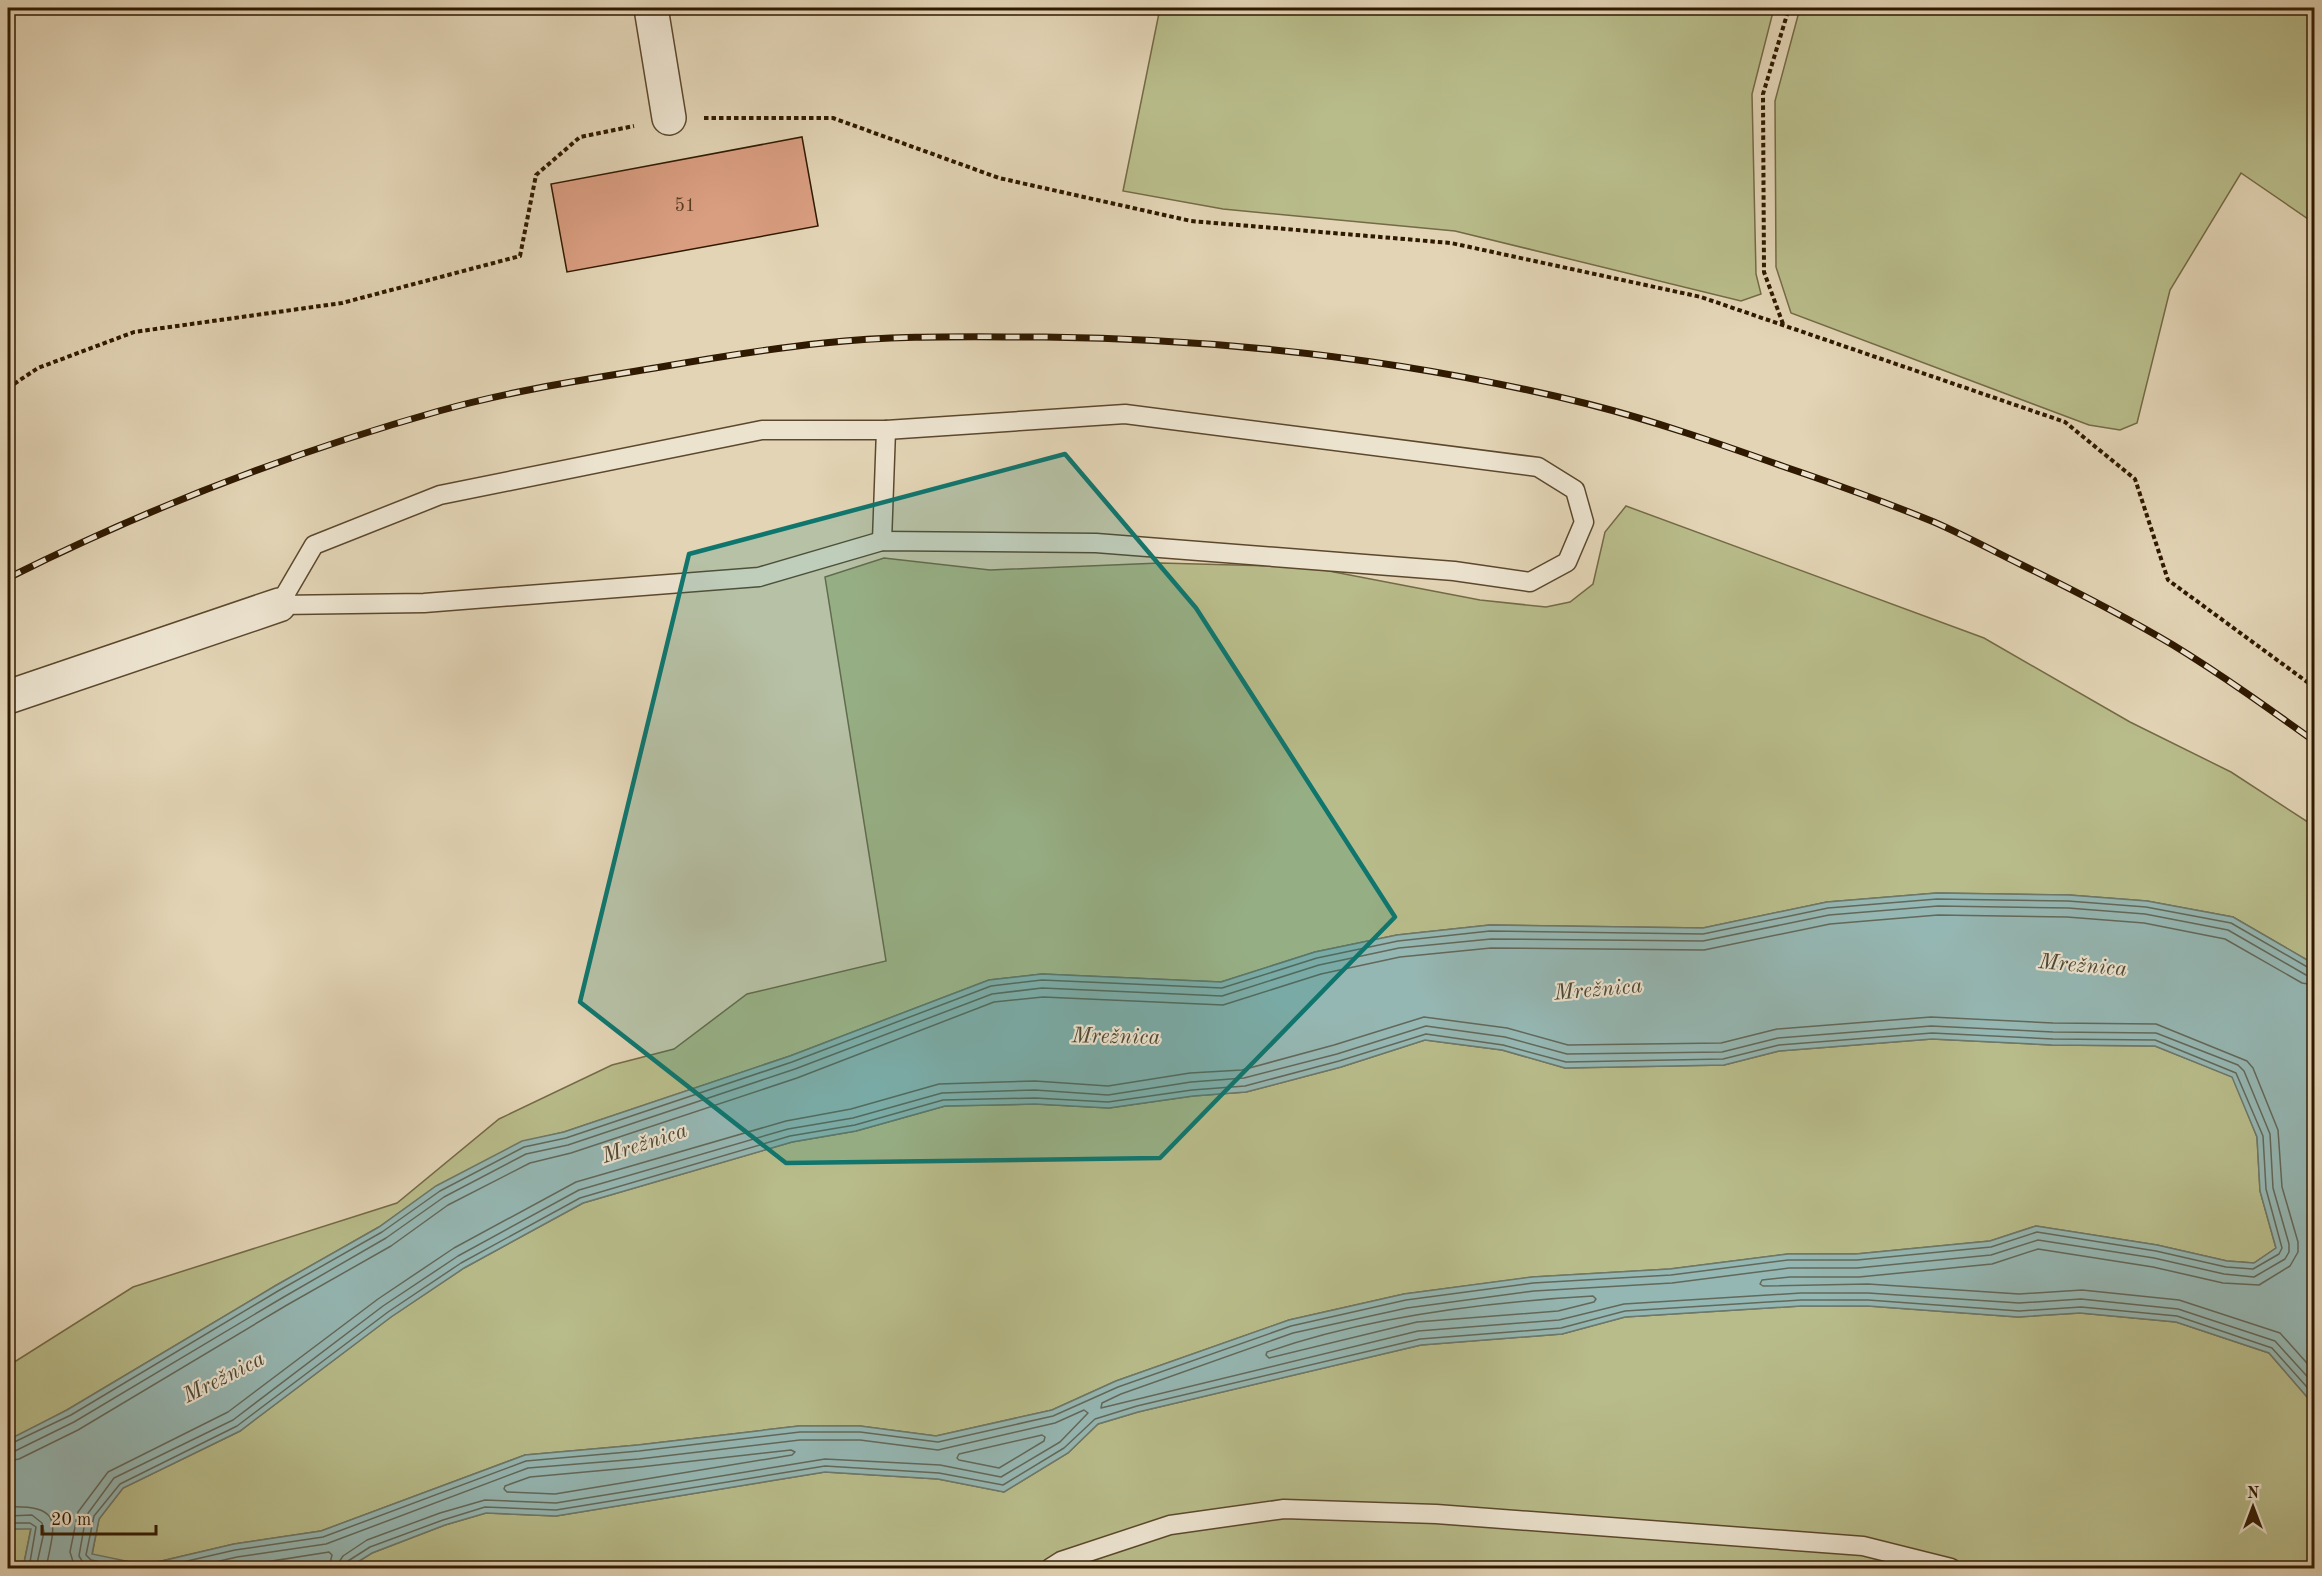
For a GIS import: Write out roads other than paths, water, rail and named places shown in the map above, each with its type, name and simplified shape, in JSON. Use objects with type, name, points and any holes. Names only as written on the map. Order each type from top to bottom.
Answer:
[{"type":"street","points":[[651,8],[669,118]]},
{"type":"street","points":[[8,697],[279,605]]},
{"type":"lane","points":[[1125,414],[1538,467],[1575,490],[1584,522],[1567,562],[1530,582],[1454,571],[1096,543],[882,541],[759,577],[424,603],[279,605],[314,545],[440,495],[762,430],[886,430],[1125,414]]},
{"type":"lane","points":[[882,541],[886,430]]},
{"type":"lane","points":[[1050,1569],[1061,1561],[1170,1525],[1284,1509],[1436,1515],[1863,1546],[1951,1569]]},
{"type":"water","name":"Mrežnica","points":[[1937,893],[2069,895],[2147,901],[2233,917],[2314,964],[2314,1142],[2312,1148],[2314,1157],[2314,1405],[2269,1353],[2176,1322],[2080,1313],[2018,1317],[1868,1306],[1801,1306],[1625,1317],[1562,1334],[1421,1345],[1138,1412],[1098,1424],[1068,1453],[1004,1492],[938,1479],[825,1472],[556,1516],[486,1513],[445,1525],[372,1553],[348,1568],[23,1568],[31,1529],[8,1529],[8,1440],[67,1410],[379,1227],[436,1186],[522,1141],[564,1132],[790,1056],[989,980],[1042,974],[1221,982],[1315,952],[1397,935],[1490,925],[1703,928],[1827,902]],"holes":[[[1932,1039],[2052,1045],[2155,1046],[2232,1077],[2257,1137],[2260,1191],[2276,1248],[2254,1263],[2227,1261],[2157,1245],[2036,1226],[1990,1241],[1856,1254],[1788,1254],[1670,1269],[1532,1277],[1404,1294],[1289,1320],[1116,1381],[1052,1410],[936,1436],[860,1426],[799,1426],[638,1445],[525,1455],[321,1531],[234,1544],[145,1565],[92,1554],[99,1519],[123,1488],[240,1431],[391,1317],[464,1268],[583,1203],[792,1142],[856,1131],[945,1106],[1035,1104],[1109,1108],[1193,1096],[1246,1092],[1341,1067],[1425,1040],[1502,1050],[1565,1068],[1724,1065],[1779,1051]]]},
{"type":"railway","points":[[8,578],[113,529],[219,484],[383,427],[519,392],[739,354],[851,340],[1044,337],[1181,342],[1318,355],[1454,375],[1588,404],[1712,441],[1897,507],[1945,527],[2060,584],[2155,634],[2191,656],[2314,741]]}]
